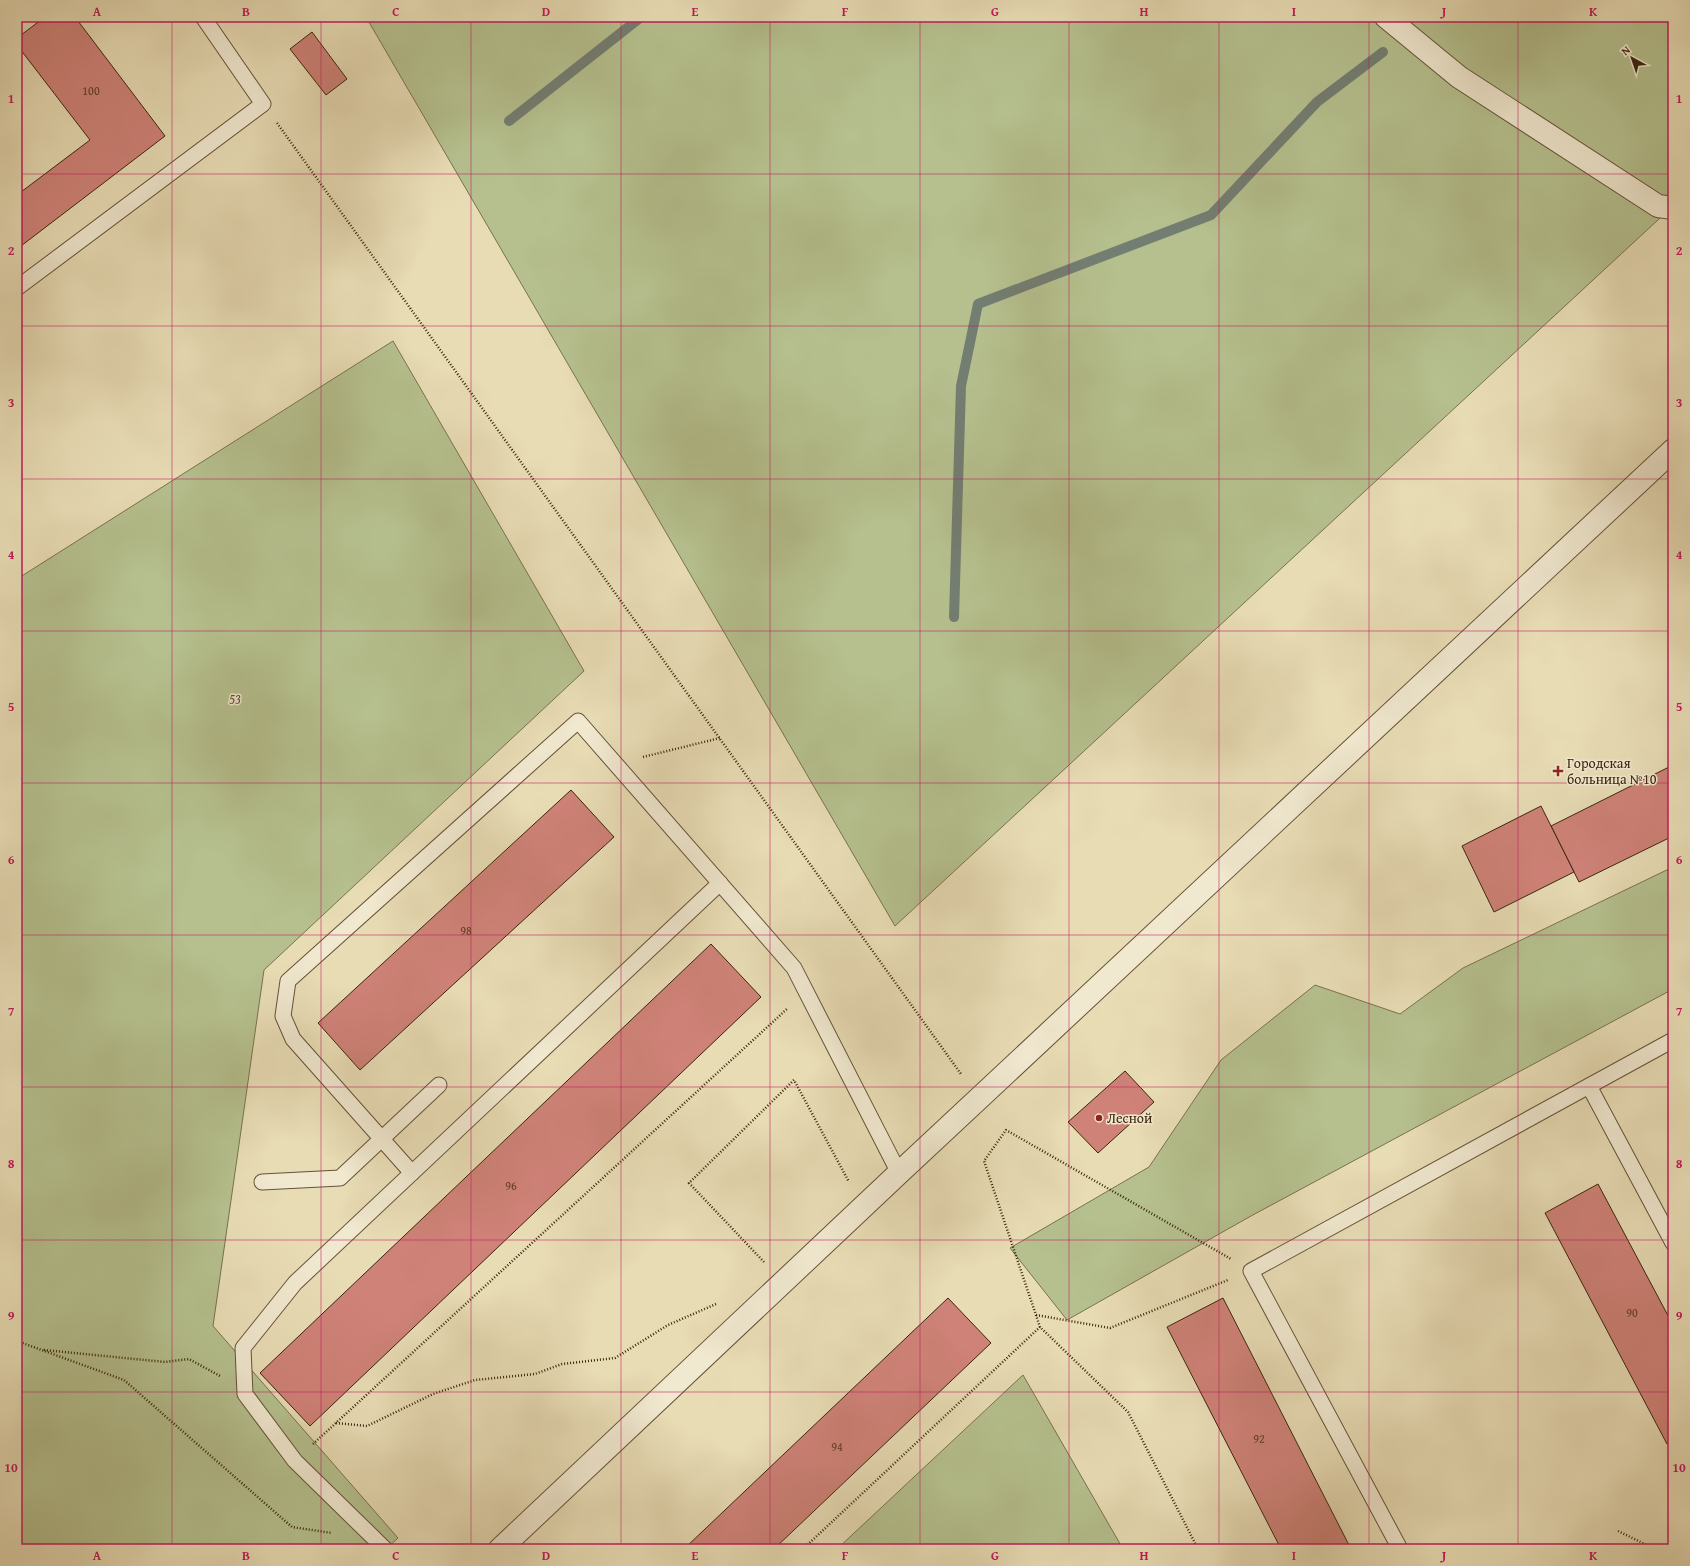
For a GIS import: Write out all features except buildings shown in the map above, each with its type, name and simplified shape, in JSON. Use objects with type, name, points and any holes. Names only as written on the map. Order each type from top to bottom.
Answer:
[{"type":"street","points":[[1386,17],[1459,77],[1658,206],[1673,208]]},
{"type":"street","points":[[500,1549],[899,1173],[1673,450]]},
{"type":"lane","points":[[17,288],[263,104],[203,17]]},
{"type":"lane","points":[[412,1173],[293,1039],[283,1016],[288,981],[578,721],[794,968],[899,1173]]},
{"type":"lane","points":[[379,1544],[295,1461],[245,1394],[244,1348],[295,1283],[720,883]]},
{"type":"lane","points":[[1400,1549],[1251,1271],[1673,1040]]},
{"type":"lane","points":[[262,1182],[340,1178],[439,1085]]},
{"type":"lane","points":[[1589,1086],[1673,1243]]},
{"type":"path","points":[[263,104],[961,1074]]},
{"type":"path","points":[[615,764],[720,738]]},
{"type":"path","points":[[295,1461],[806,992]]},
{"type":"path","points":[[767,1265],[689,1183],[794,1080],[849,1182]]},
{"type":"path","points":[[1198,1549],[1128,1412],[1040,1328],[984,1161],[1006,1130],[1251,1271]]},
{"type":"path","points":[[1036,1315],[1110,1328],[1251,1271]]},
{"type":"path","points":[[336,1424],[367,1426],[433,1394],[475,1380],[535,1374],[562,1364],[615,1358],[668,1325],[717,1304]]},
{"type":"path","points":[[803,1549],[1040,1328]]},
{"type":"path","points":[[17,1341],[124,1380],[292,1527],[379,1544]]},
{"type":"path","points":[[40,1349],[165,1362],[189,1359],[219,1375],[245,1394]]},
{"type":"path","points":[[1618,1531],[1655,1549]]},
{"type":"green space","points":[[366,17],[1673,17],[1673,206],[895,926]]},
{"type":"green space","name":"53","points":[[393,341],[584,671],[264,970],[213,1326],[398,1538],[386,1549],[17,1549],[17,579]]},
{"type":"green space","points":[[1673,867],[1673,989],[1251,1216],[1067,1320],[1010,1248],[1149,1167],[1221,1060],[1315,985],[1400,1014],[1463,968]]},
{"type":"green space","points":[[1023,1375],[1123,1549],[837,1549]]},
{"type":"waterway","points":[[509,121],[641,17]]},
{"type":"waterway","points":[[954,617],[961,386],[978,304],[1211,215],[1317,102],[1383,52]]},
{"type":"place","name":"Городская больница №10","points":[[1558,771]]},
{"type":"place","name":"Лесной","points":[[1099,1118]]}]
